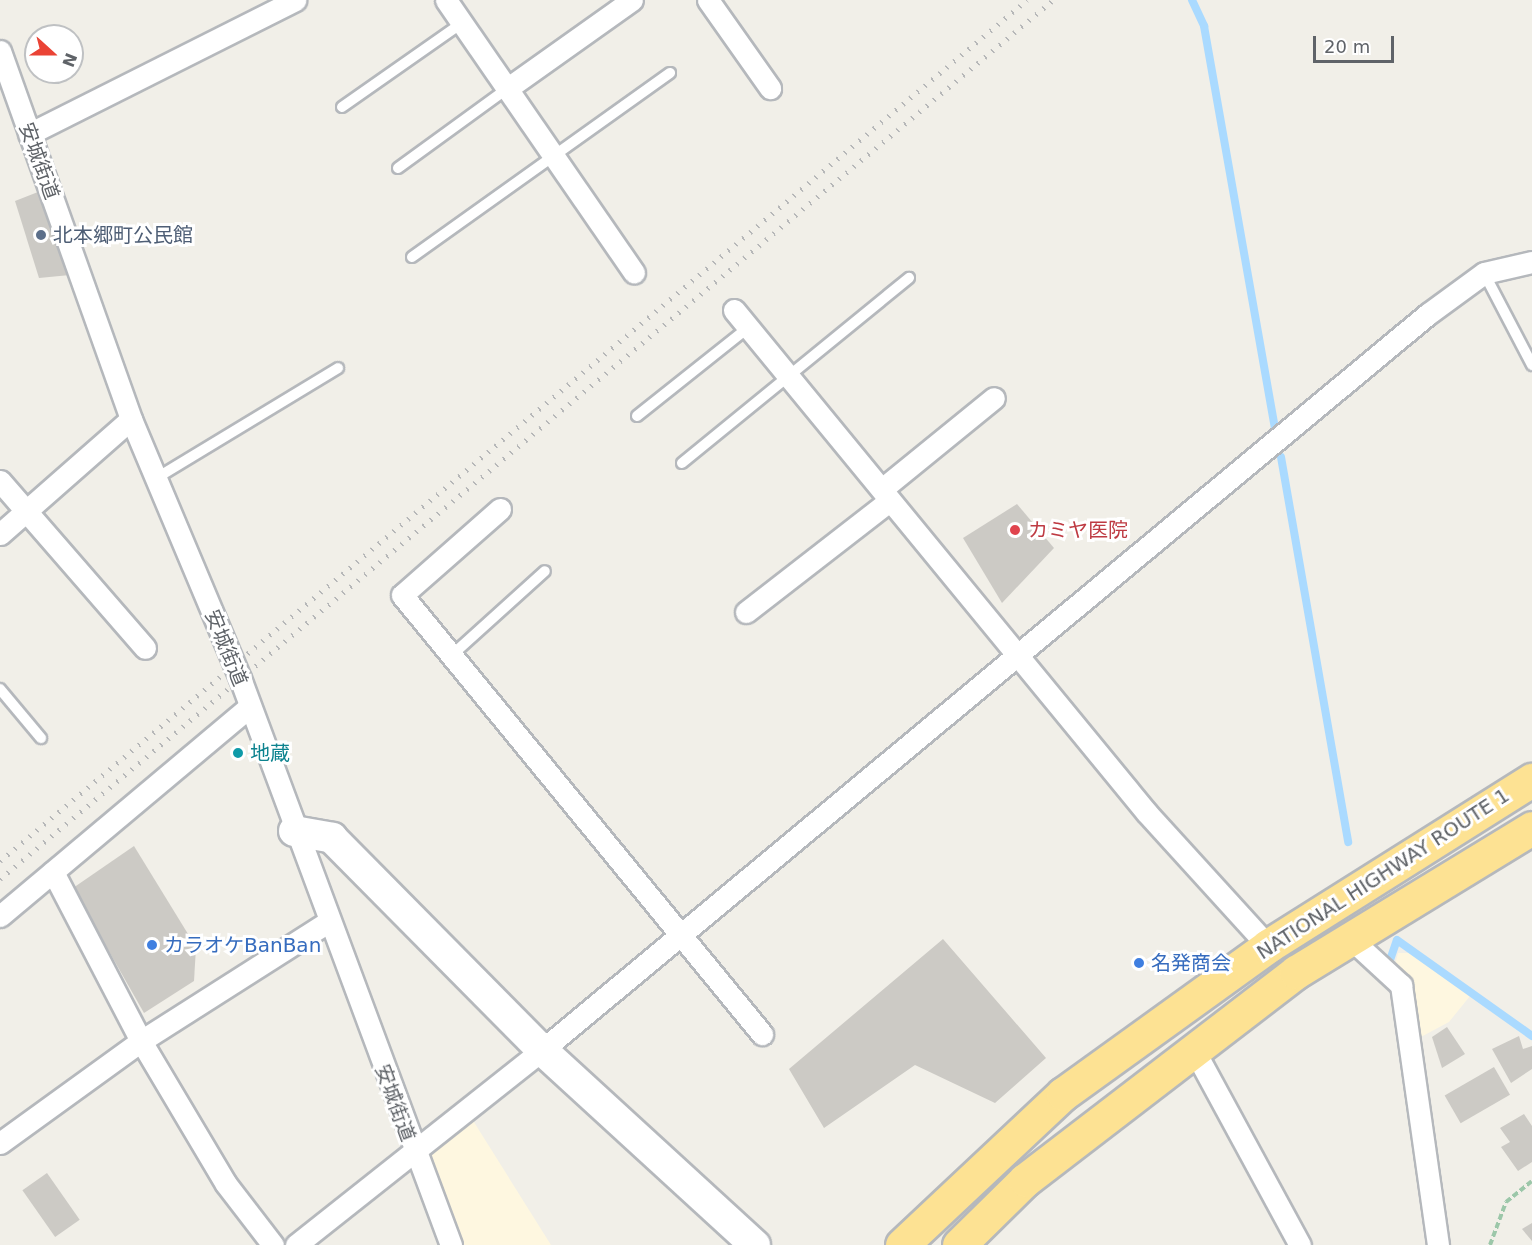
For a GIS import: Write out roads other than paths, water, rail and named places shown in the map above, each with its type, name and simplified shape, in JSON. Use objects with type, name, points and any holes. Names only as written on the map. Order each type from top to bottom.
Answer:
[{"type":"highway","name":"NATIONAL HIGHWAY ROUTE 1","points":[[902,1245],[1063,1094],[1268,946],[1532,780]]},
{"type":"highway","name":"NATIONAL HIGHWAY ROUTE 1","points":[[959,1245],[1025,1180],[1296,972],[1352,940],[1532,828]]},
{"type":"street","points":[[29,134],[295,0]]},
{"type":"street","points":[[446,0],[634,273]]},
{"type":"street","points":[[508,88],[632,0]]},
{"type":"street","points":[[708,0],[770,88]]},
{"type":"street","name":"安城街道","points":[[0,51],[131,419],[249,707],[413,1154],[451,1245]]},
{"type":"street","points":[[297,1245],[542,1050],[1484,273],[1532,262]]},
{"type":"street","points":[[734,310],[751,326],[789,379],[1022,654],[1147,813],[1268,946]]},
{"type":"street","points":[[746,612],[886,495],[994,398]]},
{"type":"street","points":[[0,534],[131,419]]},
{"type":"street","points":[[0,481],[145,648]]},
{"type":"street","points":[[500,509],[402,595],[762,1034]]},
{"type":"street","points":[[0,916],[249,707]]},
{"type":"street","points":[[294,831],[332,838],[542,1050],[755,1245]]},
{"type":"street","points":[[53,872],[141,1041],[226,1184],[273,1245]]},
{"type":"street","points":[[0,1143],[141,1041],[328,922]]},
{"type":"street","points":[[1352,940],[1401,985],[1438,1245]]},
{"type":"street","points":[[1194,1050],[1300,1245]]},
{"type":"lane","points":[[342,107],[462,23]]},
{"type":"lane","points":[[412,256],[670,73]]},
{"type":"lane","points":[[398,168],[508,88]]},
{"type":"lane","points":[[1484,273],[1532,365]]},
{"type":"lane","points":[[682,463],[789,379],[909,278]]},
{"type":"lane","points":[[637,416],[751,326]]},
{"type":"lane","points":[[154,479],[338,368]]},
{"type":"lane","points":[[452,655],[545,571]]},
{"type":"lane","points":[[0,689],[41,738]]},
{"type":"waterway","points":[[1192,0],[1204,26],[1275,428]]},
{"type":"waterway","points":[[1281,457],[1348,842]]},
{"type":"waterway","points":[[1389,963],[1397,940],[1532,1036]]},
{"type":"railway","points":[[0,861],[1027,0]]},
{"type":"railway","points":[[0,879],[1053,0]]},
{"type":"place","name":"北本郷町公民館","points":[[41,235]]},
{"type":"place","name":"カミヤ医院","points":[[1015,530]]},
{"type":"place","name":"地蔵","points":[[238,753]]},
{"type":"place","name":"カラオケBanBan","points":[[152,945]]},
{"type":"place","name":"名発商会","points":[[1139,963]]}]
